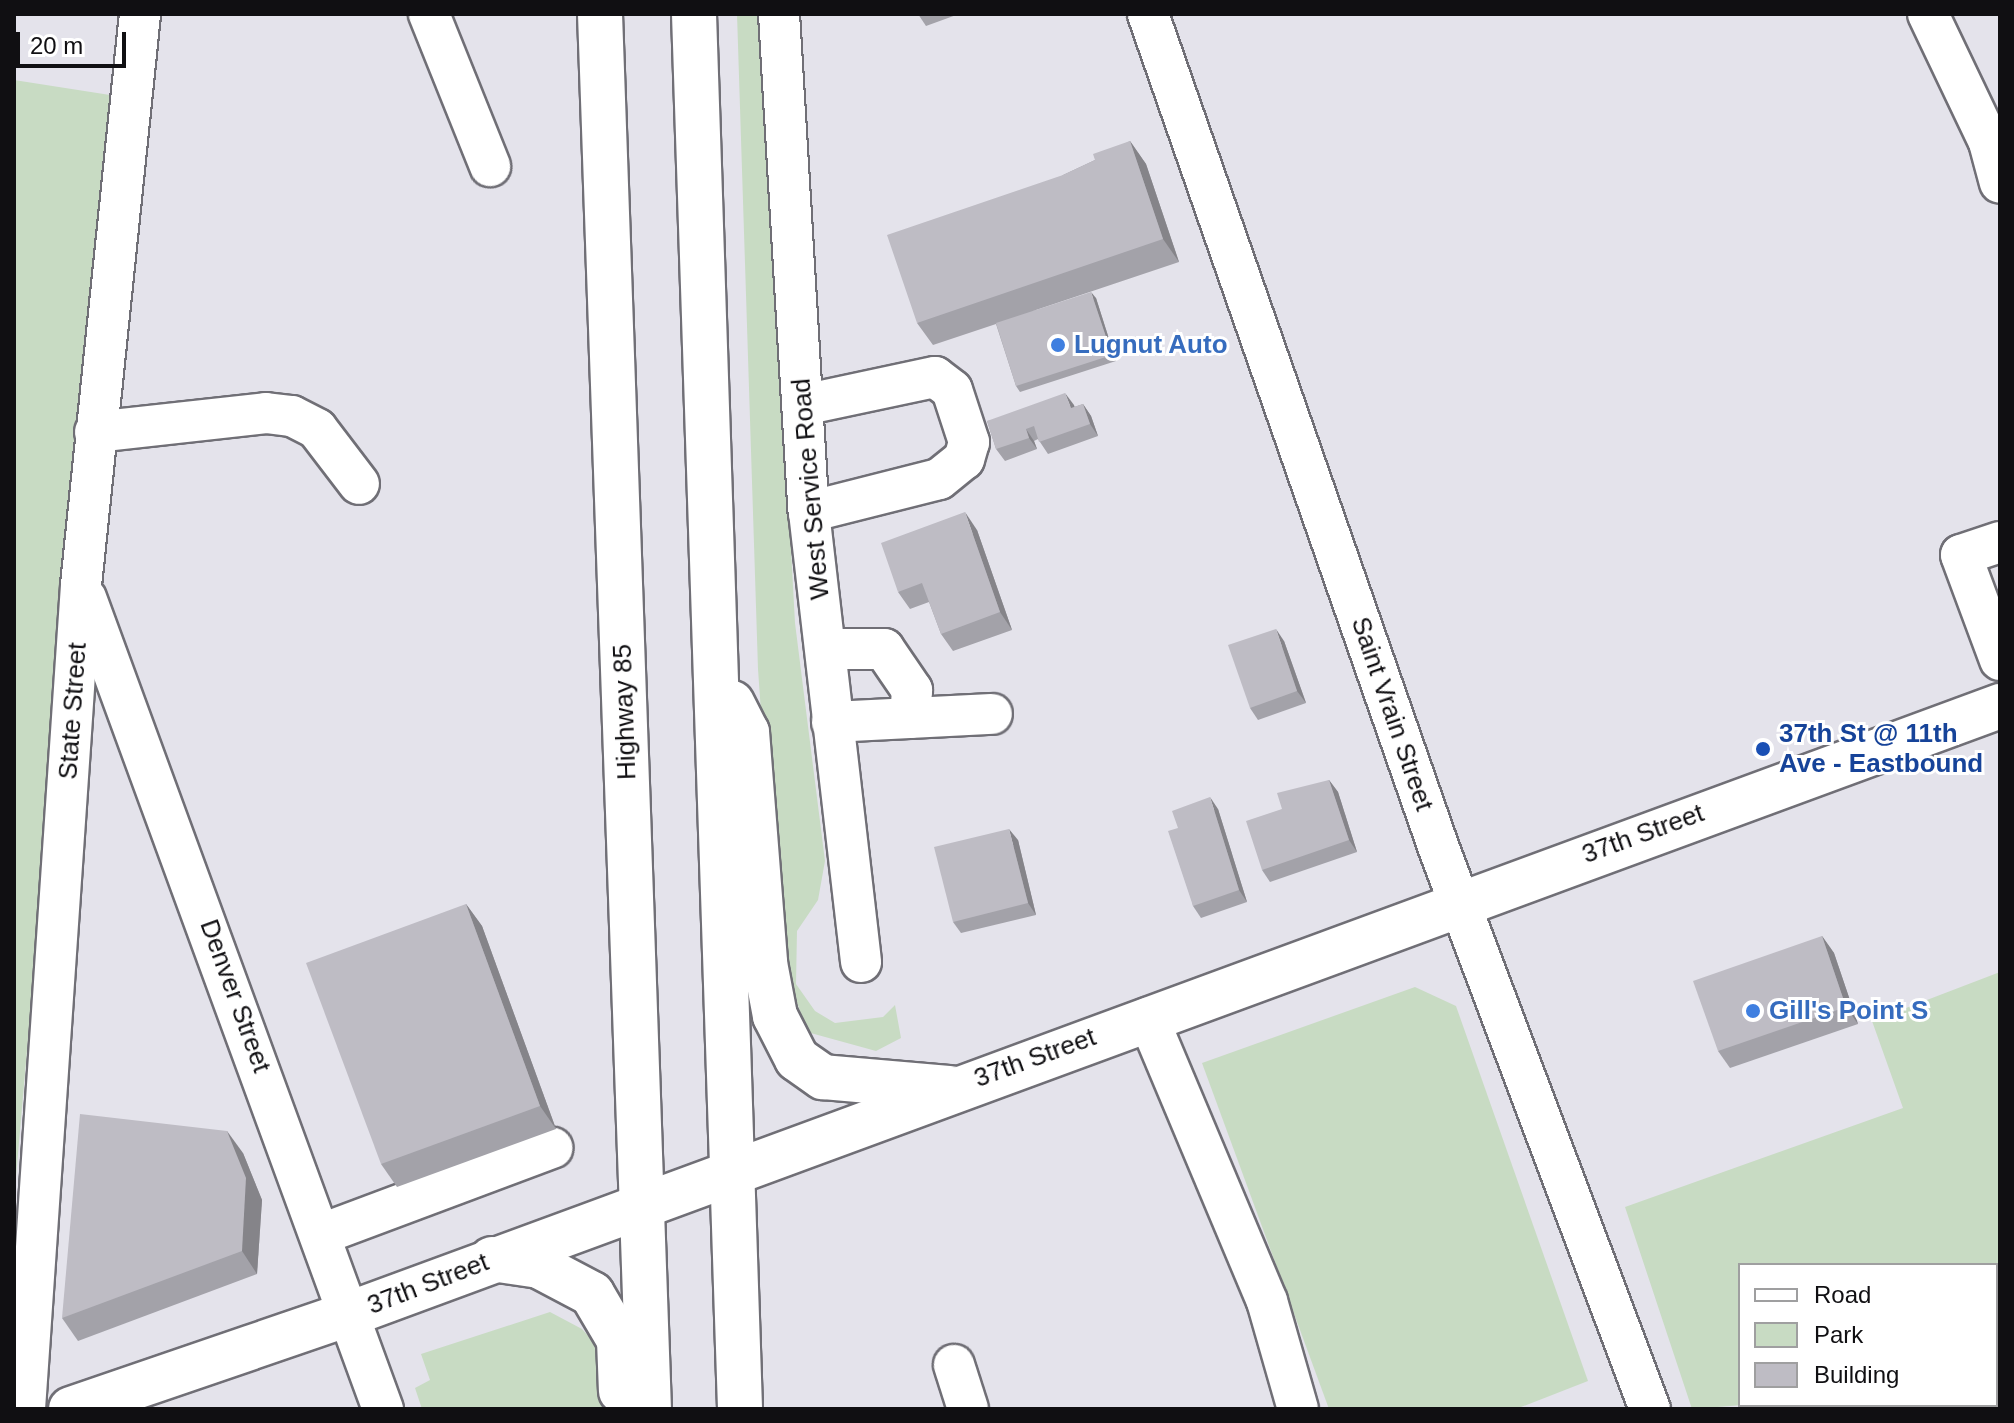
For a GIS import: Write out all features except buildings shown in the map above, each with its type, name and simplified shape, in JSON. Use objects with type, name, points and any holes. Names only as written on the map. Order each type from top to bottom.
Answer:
[{"type":"main road","name":"Highway 85","points":[[600,14],[649,1409]]},
{"type":"main road","points":[[694,14],[740,1409]]},
{"type":"main road","points":[[715,671],[747,732],[765,963],[775,1016],[797,1059],[823,1077],[950,1088]]},
{"type":"main road","name":"37th Street","points":[[71,1409],[352,1313],[731,1168],[1148,1018],[1462,898],[2000,706]]},
{"type":"main road","points":[[492,1259],[573,1280],[608,1311],[619,1340],[622,1409]]},
{"type":"street","name":"State Street","points":[[25,1409],[81,585],[140,14]]},
{"type":"street","points":[[429,14],[490,166]]},
{"type":"street","name":"West Service Road","points":[[779,14],[809,512],[861,962]]},
{"type":"street","name":"Saint Vrain Street","points":[[1148,14],[1462,898],[1650,1409]]},
{"type":"street","points":[[1928,14],[1994,140],[2000,183]]},
{"type":"street","points":[[803,405],[935,377],[952,390],[969,442],[964,459],[939,479],[809,512]]},
{"type":"street","points":[[95,432],[266,413],[292,416],[317,429],[359,484]]},
{"type":"street","points":[[2000,542],[1961,555],[2000,660]]},
{"type":"street","name":"Denver Street","points":[[81,585],[352,1313],[383,1409]]},
{"type":"street","points":[[826,649],[884,649],[912,690],[910,718]]},
{"type":"street","points":[[832,722],[992,714]]},
{"type":"street","points":[[1148,1018],[1267,1301],[1298,1409]]},
{"type":"street","points":[[322,1234],[552,1148]]},
{"type":"street","points":[[954,1365],[968,1409]]},
{"type":"green space","points":[[737,14],[762,14],[795,623],[825,861],[818,900],[797,931],[796,984],[815,1011],[835,1023],[883,1017],[895,1005],[901,1038],[876,1051],[807,1032],[777,943],[758,669]]},
{"type":"green space","points":[[14,80],[110,95],[14,1200]]},
{"type":"green space","points":[[2000,972],[2000,1272],[1998,1263],[1738,1263],[1738,1405],[1692,1409],[1625,1207],[1903,1108],[1872,1021]]},
{"type":"green space","points":[[1415,987],[1456,1006],[1588,1381],[1516,1409],[1329,1409],[1202,1063]]},
{"type":"green space","points":[[550,1312],[582,1329],[603,1352],[605,1409],[422,1409],[415,1388],[430,1380],[421,1354]]},
{"type":"waterway","points":[[1804,1409],[1808,1407]]},
{"type":"place","name":"Lugnut Auto","points":[[1058,345]]},
{"type":"place","name":"37th St @ 11th Ave - Eastbound","points":[[1763,749]]},
{"type":"place","name":"Gill's Point S","points":[[1753,1011]]}]
